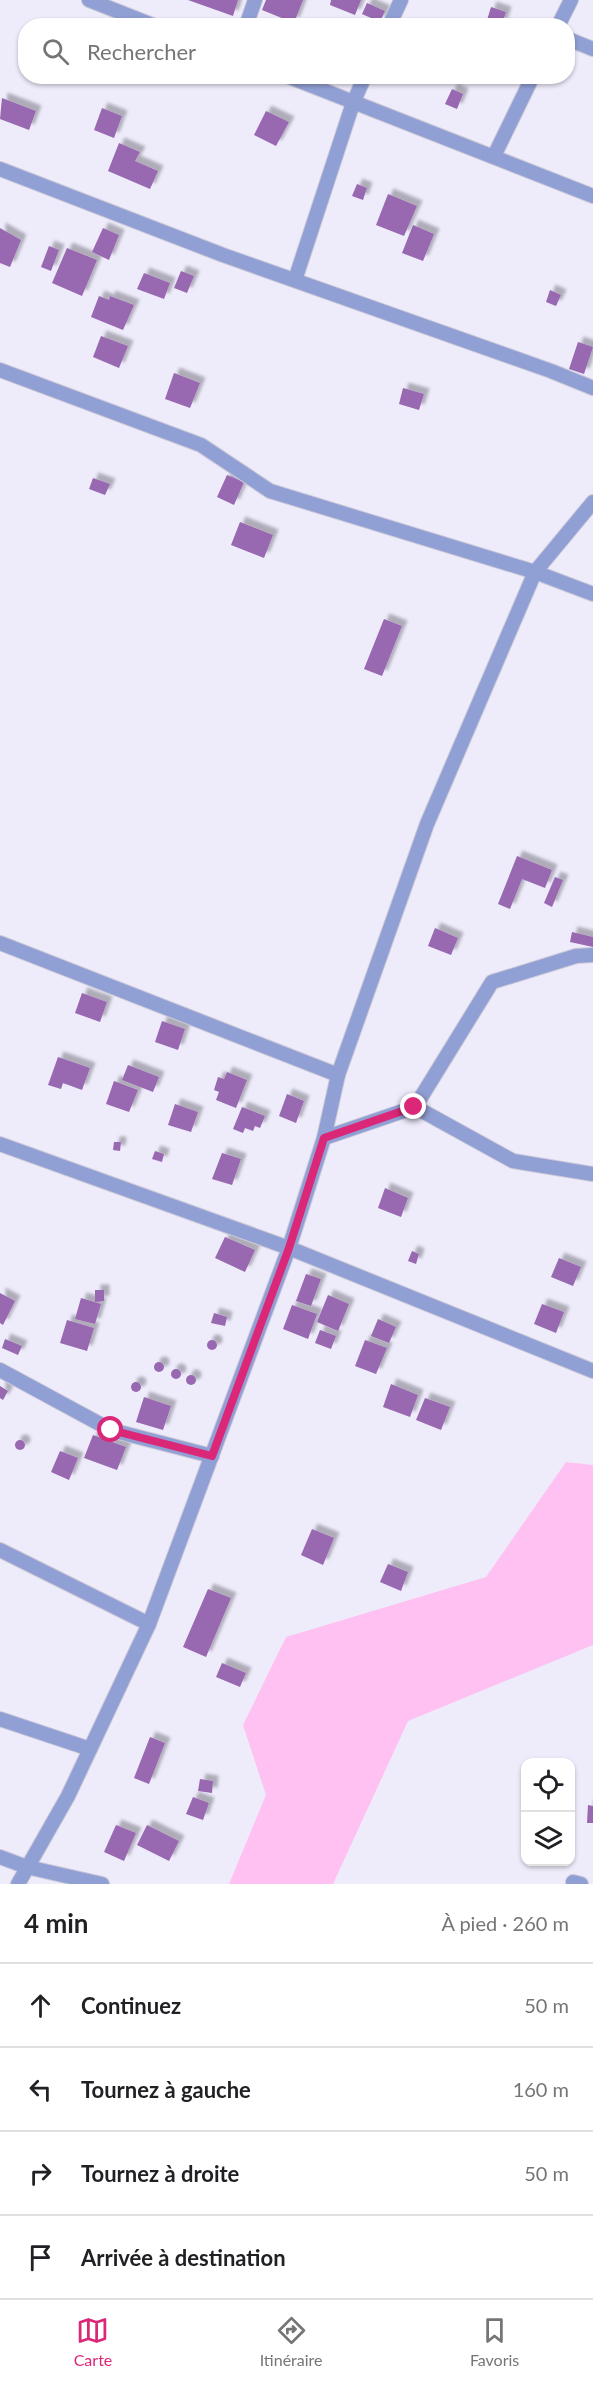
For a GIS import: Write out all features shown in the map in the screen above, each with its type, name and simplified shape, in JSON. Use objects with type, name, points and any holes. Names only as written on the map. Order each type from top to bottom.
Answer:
[{"type":"street","points":[[89,0],[135,18]]},
{"type":"street","points":[[249,18],[255,0]]},
{"type":"street","points":[[393,18],[401,0]]},
{"type":"street","points":[[562,18],[571,0]]},
{"type":"street","points":[[575,42],[593,48]]},
{"type":"street","points":[[307,84],[593,196]]},
{"type":"street","points":[[296,280],[353,103],[361,84]]},
{"type":"street","points":[[494,156],[529,84]]},
{"type":"street","points":[[0,169],[593,388]]},
{"type":"street","points":[[0,370],[201,445],[270,491],[535,572],[593,594]]},
{"type":"street","points":[[18,1884],[68,1796],[149,1624],[289,1248],[324,1138],[338,1076],[427,824],[535,572],[593,502]]},
{"type":"street","points":[[0,943],[338,1076]]},
{"type":"street","points":[[324,1138],[414,1107],[492,982],[576,956],[593,955]]},
{"type":"street","points":[[414,1107],[513,1161],[593,1174]]},
{"type":"street","points":[[0,1144],[289,1248],[593,1371]]},
{"type":"street","points":[[0,1370],[111,1430],[212,1456]]},
{"type":"street","points":[[0,1550],[149,1624]]},
{"type":"street","points":[[0,1719],[90,1749]]},
{"type":"street","points":[[0,1857],[27,1867],[102,1884]]},
{"type":"shaded area","points":[[566,1462],[593,1465],[593,1645],[408,1721],[333,1884],[229,1884],[266,1795],[243,1725],[286,1637],[486,1577]]},
{"type":"building","points":[[188,0],[238,0],[233,16]]},
{"type":"building","points":[[266,0],[303,0],[296,18],[282,18],[262,10]]},
{"type":"building","points":[[331,0],[361,0],[355,15],[330,5]]},
{"type":"building","points":[[367,3],[385,11],[382,18],[371,18],[362,14]]},
{"type":"building","points":[[491,7],[506,12],[504,18],[488,18]]},
{"type":"building","points":[[452,89],[463,94],[457,109],[445,104]]},
{"type":"building","points":[[2,98],[36,111],[29,130],[0,119]]},
{"type":"building","points":[[102,108],[122,116],[114,138],[94,130]]},
{"type":"building","points":[[266,111],[289,122],[276,146],[254,135]]},
{"type":"building","points":[[119,143],[140,152],[135,161],[158,171],[150,189],[108,171]]},
{"type":"building","points":[[357,184],[367,188],[363,200],[352,196]]},
{"type":"building","points":[[388,194],[417,206],[404,236],[376,225]]},
{"type":"building","points":[[413,225],[434,234],[423,261],[402,253]]},
{"type":"building","points":[[0,228],[21,240],[10,267],[0,263]]},
{"type":"building","points":[[103,228],[119,235],[109,260],[92,252]]},
{"type":"building","points":[[49,246],[59,250],[51,271],[41,267]]},
{"type":"building","points":[[67,248],[97,260],[82,296],[52,283]]},
{"type":"building","points":[[181,271],[194,276],[187,293],[174,288]]},
{"type":"building","points":[[144,273],[170,283],[164,299],[137,289]]},
{"type":"building","points":[[550,290],[561,295],[556,306],[546,302]]},
{"type":"building","points":[[99,296],[109,300],[110,296],[134,305],[123,330],[91,317]]},
{"type":"building","points":[[101,336],[128,346],[119,368],[93,357]]},
{"type":"building","points":[[578,342],[593,347],[584,374],[569,369]]},
{"type":"building","points":[[174,373],[200,383],[190,408],[165,399]]},
{"type":"building","points":[[403,388],[424,394],[419,410],[399,404]]},
{"type":"building","points":[[227,475],[244,482],[234,505],[217,497]]},
{"type":"building","points":[[93,478],[110,484],[105,495],[89,489]]},
{"type":"building","points":[[240,522],[273,535],[264,558],[231,545]]},
{"type":"building","points":[[384,619],[402,626],[382,676],[364,669]]},
{"type":"building","points":[[517,856],[552,870],[545,888],[522,879],[510,909],[498,904]]},
{"type":"building","points":[[555,877],[563,880],[552,907],[544,903]]},
{"type":"building","points":[[435,928],[458,938],[451,955],[428,946]]},
{"type":"building","points":[[572,932],[593,937],[593,947],[570,942]]},
{"type":"building","points":[[82,993],[107,1002],[100,1022],[75,1013]]},
{"type":"building","points":[[162,1021],[185,1029],[178,1050],[155,1042]]},
{"type":"building","points":[[58,1057],[90,1068],[82,1090],[63,1083],[61,1089],[48,1085]]},
{"type":"building","points":[[128,1065],[159,1077],[153,1092],[122,1080]]},
{"type":"building","points":[[227,1072],[247,1080],[236,1108],[216,1100],[219,1092],[214,1090],[218,1077],[224,1079]]},
{"type":"building","points":[[114,1081],[138,1090],[129,1112],[106,1104]]},
{"type":"building","points":[[287,1094],[304,1101],[296,1123],[279,1116]]},
{"type":"building","points":[[175,1104],[198,1112],[191,1132],[168,1125]]},
{"type":"building","points":[[242,1107],[265,1116],[260,1128],[255,1126],[253,1131],[245,1128],[243,1133],[233,1129]]},
{"type":"building","points":[[114,1142],[121,1142],[120,1151],[113,1150]]},
{"type":"building","points":[[155,1151],[164,1154],[162,1162],[152,1159]]},
{"type":"building","points":[[222,1153],[241,1159],[232,1185],[212,1179]]},
{"type":"building","points":[[385,1188],[408,1198],[401,1217],[378,1208]]},
{"type":"building","points":[[225,1237],[255,1250],[245,1272],[215,1258]]},
{"type":"building","points":[[412,1251],[419,1254],[416,1264],[408,1261]]},
{"type":"building","points":[[559,1258],[581,1267],[573,1286],[551,1277]]},
{"type":"building","points":[[306,1274],[321,1279],[311,1306],[296,1301]]},
{"type":"building","points":[[95,1290],[104,1290],[104,1301],[95,1302]]},
{"type":"building","points":[[0,1293],[15,1301],[3,1325],[0,1323]]},
{"type":"building","points":[[328,1295],[349,1304],[338,1331],[317,1322]]},
{"type":"building","points":[[81,1298],[101,1304],[95,1324],[75,1319]]},
{"type":"building","points":[[542,1304],[564,1312],[556,1333],[534,1324]]},
{"type":"building","points":[[292,1305],[317,1314],[308,1339],[283,1329]]},
{"type":"building","points":[[214,1313],[227,1317],[225,1326],[211,1323]]},
{"type":"building","points":[[378,1319],[396,1327],[389,1343],[371,1336]]},
{"type":"building","points":[[67,1320],[94,1328],[87,1351],[60,1343]]},
{"type":"building","points":[[320,1330],[336,1336],[331,1349],[315,1343]]},
{"type":"building","points":[[5,1339],[22,1346],[18,1355],[2,1348]]},
{"type":"building","points":[[212,1340],[216,1341],[216,1349],[212,1350],[208,1349],[207,1345],[208,1341]]},
{"type":"building","points":[[365,1340],[387,1348],[376,1374],[355,1366]]},
{"type":"building","points":[[159,1362],[163,1363],[163,1371],[159,1372],[155,1371],[154,1367],[155,1363]]},
{"type":"building","points":[[176,1369],[180,1370],[180,1378],[176,1379],[172,1378],[171,1374],[172,1370]]},
{"type":"building","points":[[191,1375],[195,1376],[195,1384],[191,1385],[187,1384],[186,1380],[187,1376]]},
{"type":"building","points":[[136,1382],[140,1383],[140,1391],[136,1392],[132,1391],[131,1387],[132,1383]]},
{"type":"building","points":[[391,1384],[418,1395],[410,1417],[383,1407]]},
{"type":"building","points":[[0,1386],[8,1391],[3,1400],[0,1398]]},
{"type":"building","points":[[144,1397],[171,1406],[163,1430],[136,1422]]},
{"type":"building","points":[[425,1398],[450,1407],[441,1430],[416,1420]]},
{"type":"building","points":[[93,1435],[126,1447],[117,1470],[84,1458]]},
{"type":"building","points":[[20,1440],[24,1441],[24,1449],[20,1450],[16,1449],[15,1445],[16,1441]]},
{"type":"building","points":[[60,1451],[78,1458],[69,1480],[51,1472]]},
{"type":"building","points":[[312,1529],[334,1538],[323,1565],[301,1555]]},
{"type":"building","points":[[388,1564],[408,1572],[401,1591],[380,1582]]},
{"type":"building","points":[[208,1589],[231,1598],[206,1657],[183,1647]]},
{"type":"building","points":[[222,1663],[246,1673],[240,1687],[216,1677]]},
{"type":"building","points":[[150,1737],[165,1743],[149,1784],[134,1778]]},
{"type":"building","points":[[200,1779],[213,1781],[212,1793],[198,1791]]},
{"type":"building","points":[[193,1797],[209,1803],[203,1820],[186,1814]]},
{"type":"building","points":[[588,1805],[593,1806],[593,1823],[587,1823]]},
{"type":"building","points":[[116,1825],[136,1833],[124,1861],[104,1852]]},
{"type":"building","points":[[147,1825],[179,1841],[169,1861],[137,1845]]},
{"type":"route","points":[[111,1430],[212,1456],[289,1248],[324,1138],[414,1107]]}]
